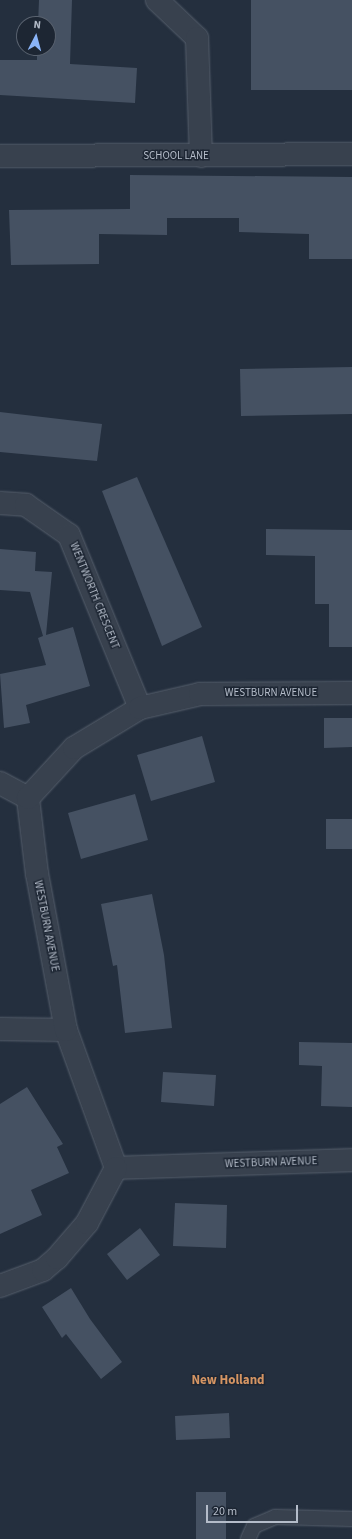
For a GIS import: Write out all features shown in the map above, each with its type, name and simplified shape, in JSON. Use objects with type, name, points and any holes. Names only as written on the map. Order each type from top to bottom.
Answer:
[{"type":"street","points":[[166,3],[197,38],[201,156]]},
{"type":"street","name":"SCHOOL LANE","points":[[0,156],[352,154]]},
{"type":"street","name":"WENTWORTH CRESCENT","points":[[0,503],[26,504],[69,535],[140,708]]},
{"type":"street","name":"WESTBURN AVENUE","points":[[352,693],[200,694],[140,708],[74,748],[28,798],[37,874],[66,1030],[116,1168],[352,1160]]},
{"type":"street","points":[[0,783],[28,798]]},
{"type":"street","points":[[0,1029],[66,1030]]},
{"type":"street","points":[[0,1286],[42,1270],[57,1258],[87,1223],[116,1168]]},
{"type":"lane","points":[[248,1539],[254,1526],[276,1517],[352,1519]]},
{"type":"building","points":[[39,0],[72,0],[70,64],[137,68],[135,103],[0,95],[0,60],[37,60],[37,56],[56,56],[56,16],[38,16]]},
{"type":"building","points":[[251,0],[352,0],[352,90],[251,90]]},
{"type":"building","points":[[130,175],[352,177],[352,259],[309,259],[309,234],[239,232],[239,218],[167,218],[167,235],[99,234],[99,264],[11,265],[9,210],[130,209]]},
{"type":"building","points":[[352,367],[352,414],[241,416],[240,369]]},
{"type":"building","points":[[0,412],[102,424],[97,461],[0,452]]},
{"type":"building","points":[[137,477],[202,627],[162,646],[102,491]]},
{"type":"building","points":[[266,529],[352,530],[352,647],[329,647],[329,604],[315,604],[315,556],[266,555]]},
{"type":"building","points":[[0,549],[36,552],[35,571],[52,572],[46,635],[73,627],[90,686],[26,705],[30,723],[4,728],[0,674],[46,665],[38,638],[43,636],[30,592],[0,590]]},
{"type":"building","points":[[324,718],[352,718],[352,747],[324,748]]},
{"type":"building","points":[[202,736],[215,782],[151,801],[137,755]]},
{"type":"building","points":[[135,794],[148,840],[81,859],[68,813]]},
{"type":"building","points":[[326,819],[352,819],[352,849],[326,849]]},
{"type":"building","points":[[152,894],[164,955],[172,1028],[125,1033],[117,965],[113,966],[101,904]]},
{"type":"building","points":[[299,1042],[352,1043],[352,1107],[321,1106],[322,1066],[299,1065]]},
{"type":"building","points":[[163,1072],[216,1075],[214,1106],[161,1102]]},
{"type":"building","points":[[27,1087],[63,1144],[57,1147],[69,1173],[31,1190],[42,1215],[0,1234],[0,1104]]},
{"type":"building","points":[[175,1203],[227,1205],[226,1248],[173,1246]]},
{"type":"building","points":[[140,1228],[160,1255],[127,1280],[107,1254]]},
{"type":"building","points":[[71,1288],[90,1319],[122,1362],[101,1379],[66,1334],[62,1338],[42,1307]]},
{"type":"building","points":[[229,1413],[230,1438],[176,1440],[175,1416]]},
{"type":"building","points":[[196,1492],[226,1492],[226,1539],[196,1539]]},
{"type":"district","name":"New Holland","points":[[228,1380]]}]
